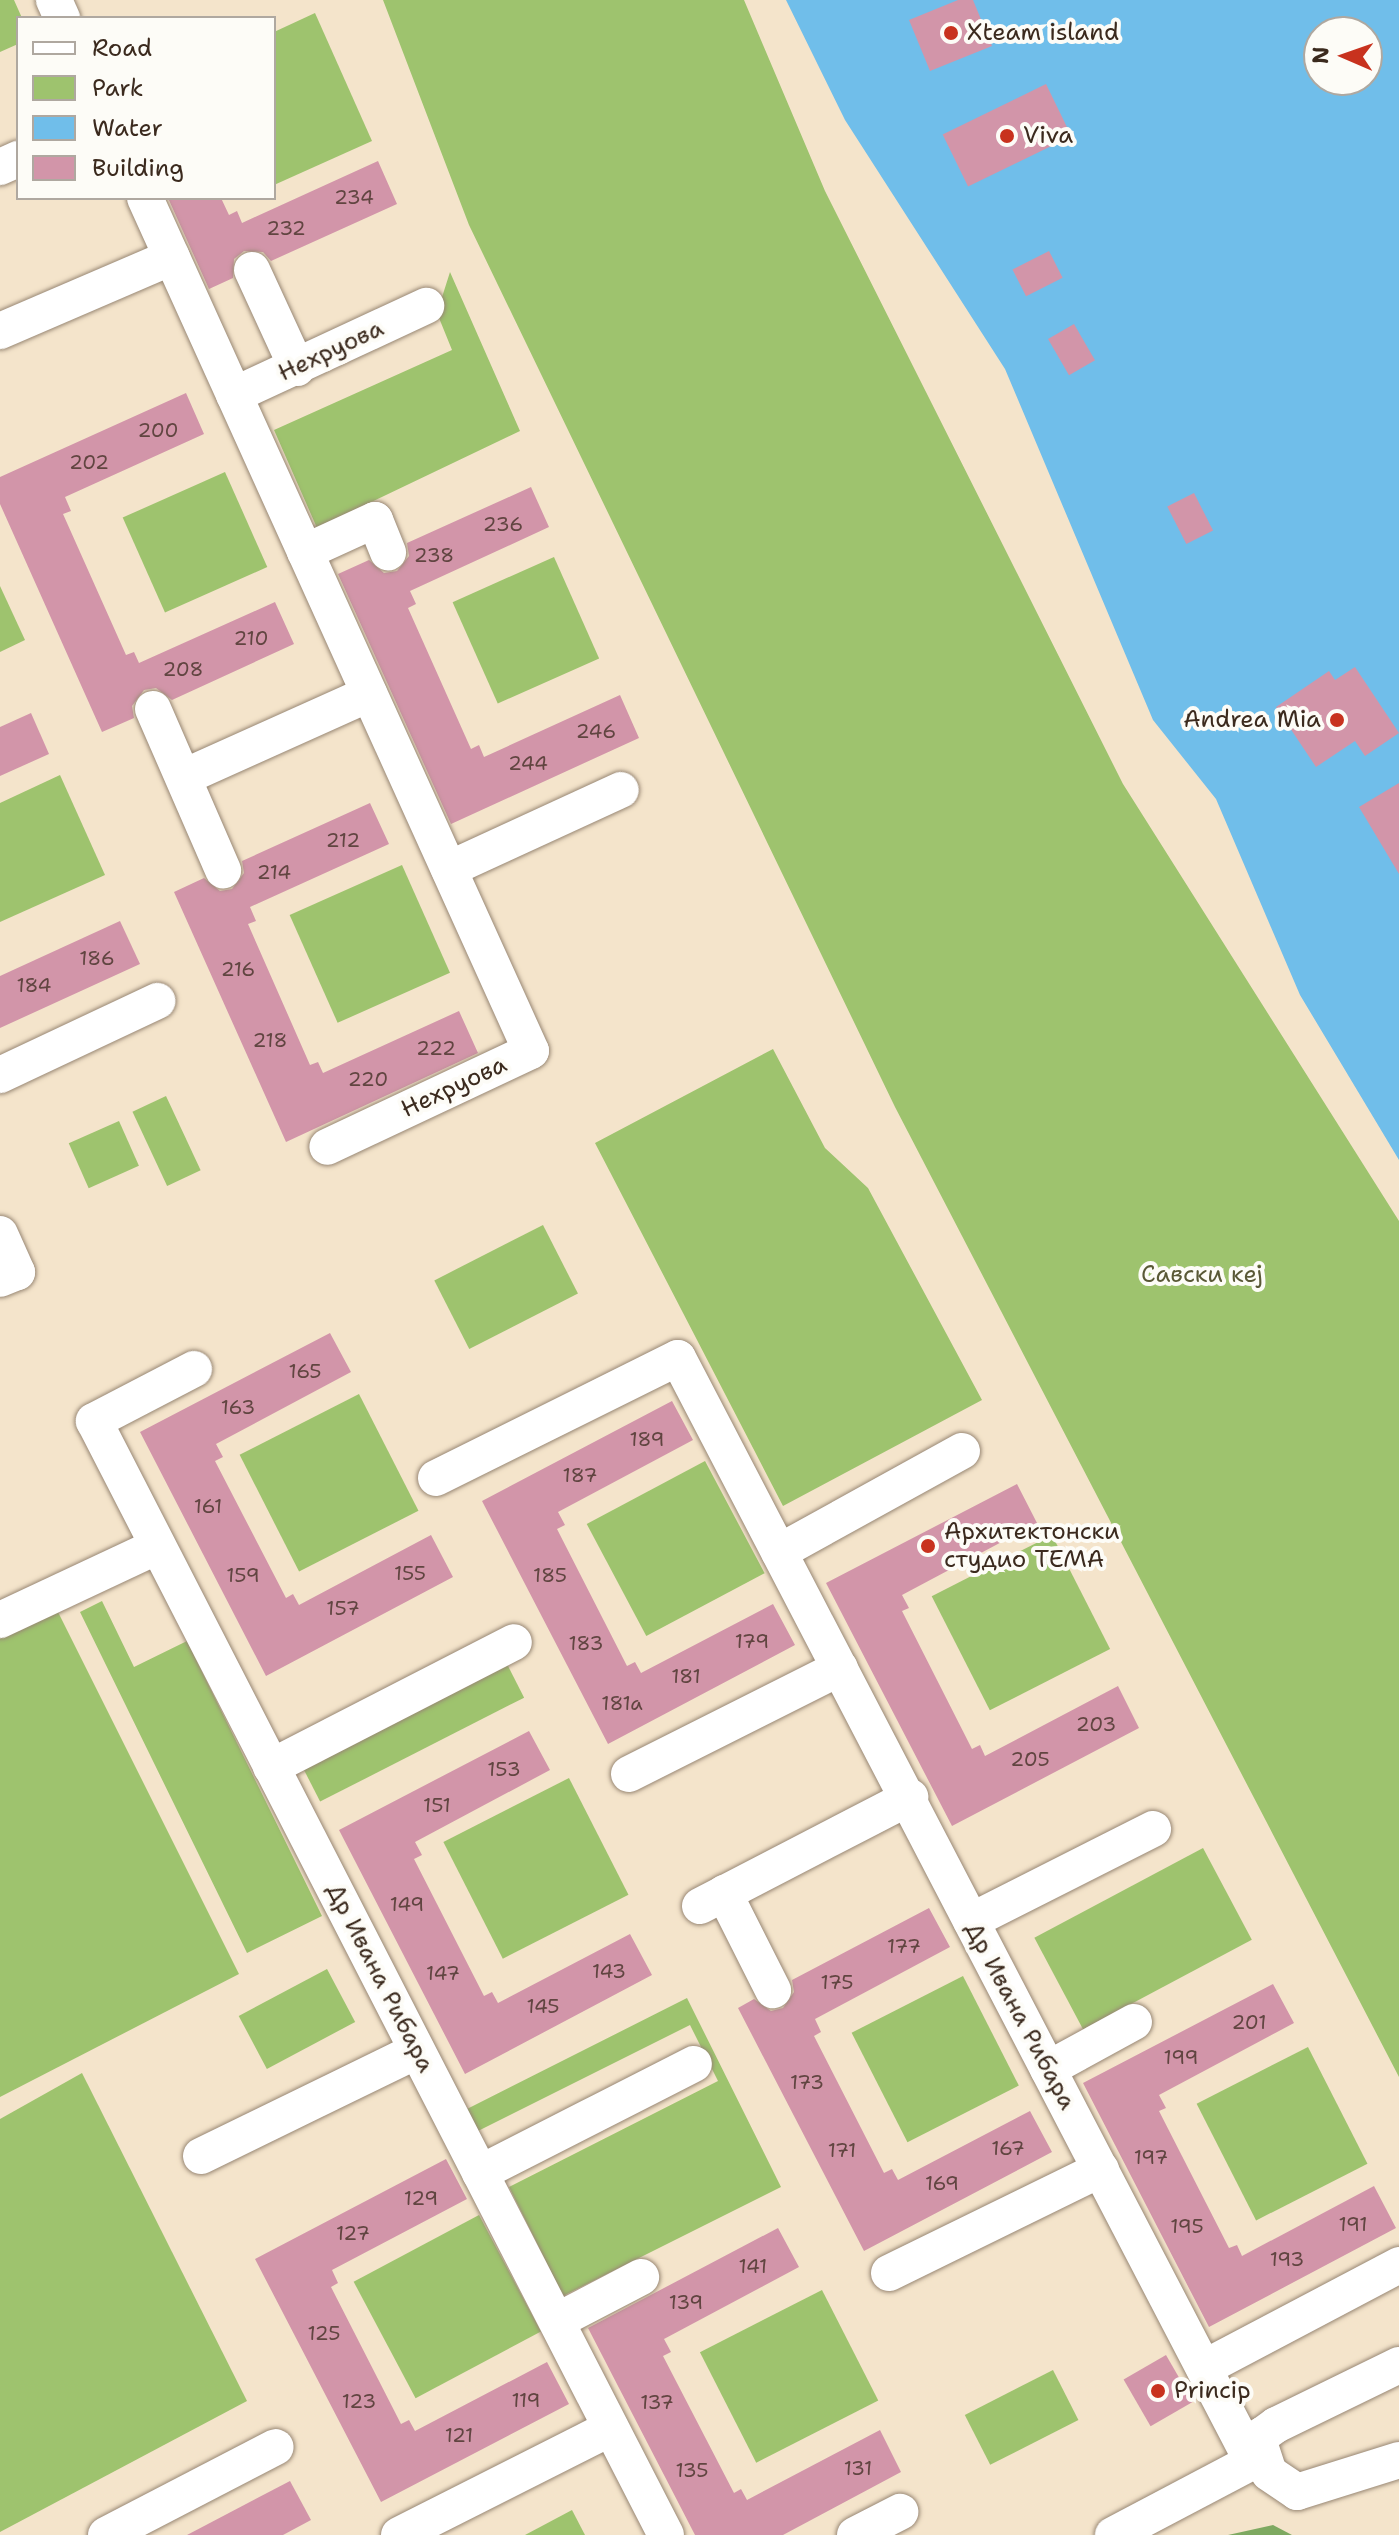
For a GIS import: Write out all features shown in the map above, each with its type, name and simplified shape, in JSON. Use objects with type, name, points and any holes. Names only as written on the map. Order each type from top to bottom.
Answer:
[{"type":"street","name":"Нехруова","points":[[146,200],[531,1051],[327,1147]]},
{"type":"street","points":[[0,331],[172,257]]},
{"type":"street","points":[[252,270],[297,368]]},
{"type":"street","name":"Нехруова","points":[[234,395],[426,306]]},
{"type":"street","points":[[305,552],[375,520],[388,552]]},
{"type":"street","points":[[184,777],[369,694]]},
{"type":"street","points":[[153,709],[223,870]]},
{"type":"street","points":[[449,869],[621,790]]},
{"type":"street","points":[[0,1075],[157,1001]]},
{"type":"street","points":[[0,1234],[8,1276]]},
{"type":"street","name":"Др Ивана Рибара","points":[[436,1478],[678,1358],[910,1797],[971,1921],[1204,2368],[1257,2459],[1277,2483],[1306,2492],[1399,2460]]},
{"type":"street","name":"Др Ивана Рибара","points":[[194,1369],[94,1421],[666,2535]]},
{"type":"street","points":[[779,1552],[962,1451]]},
{"type":"street","points":[[0,1620],[158,1546]]},
{"type":"street","points":[[271,1767],[514,1642]]},
{"type":"street","points":[[629,1774],[840,1668]]},
{"type":"street","points":[[773,1990],[712,1899],[910,1797]]},
{"type":"street","points":[[971,1921],[1153,1829]]},
{"type":"street","points":[[1048,2069],[1134,2022]]},
{"type":"street","points":[[201,2156],[416,2051]]},
{"type":"street","points":[[480,2173],[694,2064]]},
{"type":"street","points":[[889,2273],[1101,2169]]},
{"type":"street","points":[[1204,2368],[1399,2265]]},
{"type":"street","points":[[557,2321],[641,2277]]},
{"type":"street","points":[[1113,2535],[1257,2459],[1262,2435],[1276,2425],[1399,2365]]},
{"type":"street","points":[[399,2535],[611,2428]]},
{"type":"street","points":[[106,2535],[276,2447]]},
{"type":"street","points":[[855,2535],[900,2512]]},
{"type":"green space","points":[[0,0],[14,0],[21,16],[16,16],[16,45],[0,52]]},
{"type":"green space","name":"Савски кеј","points":[[383,0],[744,0],[825,191],[1123,784],[1399,1221],[1399,2077],[895,1107],[469,225]]},
{"type":"green space","points":[[315,13],[372,141],[276,184],[276,31]]},
{"type":"green space","points":[[450,272],[520,431],[317,528],[274,430],[452,350],[437,313]]},
{"type":"green space","points":[[225,472],[267,567],[165,613],[123,518]]},
{"type":"green space","points":[[554,557],[599,658],[498,704],[453,602]]},
{"type":"green space","points":[[0,586],[25,640],[0,652]]},
{"type":"green space","points":[[60,775],[105,875],[0,922],[0,803]]},
{"type":"green space","points":[[402,865],[450,973],[338,1023],[290,915]]},
{"type":"green space","points":[[773,1049],[825,1148],[868,1188],[982,1400],[783,1506],[595,1143]]},
{"type":"green space","points":[[166,1096],[201,1170],[167,1186],[132,1112]]},
{"type":"green space","points":[[119,1121],[139,1166],[89,1188],[69,1143]]},
{"type":"green space","points":[[543,1225],[578,1294],[469,1349],[434,1280]]},
{"type":"green space","points":[[359,1394],[418,1511],[299,1572],[240,1455]]},
{"type":"green space","points":[[705,1461],[765,1573],[646,1636],[587,1524]]},
{"type":"green space","points":[[1052,1535],[1110,1649],[990,1710],[932,1596]]},
{"type":"green space","points":[[102,1601],[134,1667],[187,1641],[322,1916],[247,1953],[80,1612]]},
{"type":"green space","points":[[56,1608],[239,1974],[0,2097],[0,1634]]},
{"type":"green space","points":[[506,1662],[524,1698],[320,1802],[302,1766]]},
{"type":"green space","points":[[569,1778],[628,1895],[503,1959],[443,1842]]},
{"type":"green space","points":[[1203,1848],[1252,1940],[1083,2029],[1034,1938]]},
{"type":"green space","points":[[327,1969],[355,2022],[267,2069],[239,2016]]},
{"type":"green space","points":[[963,1976],[1019,2086],[907,2142],[852,2033]]},
{"type":"green space","points":[[687,1998],[781,2187],[563,2296],[509,2187],[718,2081],[690,2025],[478,2131],[467,2109]]},
{"type":"green space","points":[[1308,2047],[1367,2164],[1256,2220],[1197,2104]]},
{"type":"green space","points":[[82,2073],[247,2401],[0,2532],[0,2119]]},
{"type":"green space","points":[[479,2215],[541,2332],[416,2398],[354,2282]]},
{"type":"green space","points":[[822,2290],[878,2400],[756,2463],[700,2352]]},
{"type":"green space","points":[[1053,2370],[1078,2420],[990,2465],[965,2415]]},
{"type":"green space","points":[[572,2510],[585,2535],[525,2535]]},
{"type":"green space","points":[[1273,2525],[1292,2535],[1228,2535]]},
{"type":"water","points":[[786,0],[1399,0],[1399,1160],[1300,995],[1216,799],[1153,720],[1005,369],[845,120]]},
{"type":"building","name":"Xteam island","points":[[958,0],[973,0],[992,46],[930,71],[909,20]]},
{"type":"building","name":"Viva","points":[[1046,84],[1071,136],[968,187],[943,134]]},
{"type":"building","points":[[378,161],[397,204],[271,261],[263,252],[244,251],[234,259],[233,278],[209,289],[169,200],[222,200],[229,215],[237,211],[242,223]]},
{"type":"building","points":[[1049,251],[1063,278],[1026,296],[1012,270]]},
{"type":"building","points":[[1074,324],[1095,360],[1069,375],[1048,339]]},
{"type":"building","points":[[186,393],[204,434],[65,497],[71,511],[63,514],[126,655],[134,652],[139,663],[275,602],[294,644],[172,700],[156,688],[144,690],[132,706],[134,718],[102,732],[0,504],[0,477]]},
{"type":"building","points":[[531,487],[549,527],[410,591],[416,604],[408,608],[471,749],[479,745],[484,757],[620,695],[639,738],[451,824],[338,574],[369,560],[384,573],[397,571],[409,556],[407,543]]},
{"type":"building","points":[[1194,493],[1213,530],[1186,544],[1167,507]]},
{"type":"building","name":"Andrea Mia","points":[[1355,667],[1399,733],[1365,756],[1355,741],[1316,767],[1276,707],[1329,671],[1335,680]]},
{"type":"building","points":[[31,713],[49,754],[0,776],[0,727]]},
{"type":"building","points":[[1399,783],[1399,874],[1359,807]]},
{"type":"building","points":[[370,803],[389,844],[250,907],[256,921],[248,924],[310,1065],[318,1062],[323,1073],[459,1011],[478,1053],[286,1142],[174,892],[204,878],[220,891],[232,889],[244,873],[242,861]]},
{"type":"building","points":[[120,921],[140,964],[0,1028],[0,976]]},
{"type":"building","points":[[330,1333],[351,1372],[216,1444],[223,1457],[215,1461],[286,1598],[293,1594],[299,1605],[431,1535],[453,1577],[266,1676],[140,1432]]},
{"type":"building","points":[[672,1401],[693,1440],[558,1512],[565,1525],[557,1529],[627,1666],[635,1662],[641,1673],[773,1604],[795,1645],[608,1744],[482,1501]]},
{"type":"building","points":[[1017,1484],[1037,1523],[902,1595],[909,1608],[902,1611],[972,1749],[980,1745],[985,1756],[1118,1686],[1139,1728],[952,1826],[826,1583]]},
{"type":"building","points":[[529,1731],[550,1770],[415,1842],[422,1855],[414,1859],[484,1996],[492,1992],[498,2003],[630,1934],[652,1975],[465,2074],[339,1830]]},
{"type":"building","points":[[929,1908],[950,1947],[815,2019],[821,2032],[814,2036],[884,2173],[892,2169],[898,2180],[1030,2111],[1052,2152],[864,2251],[738,2008],[754,1999],[771,2011],[783,2008],[794,1992],[792,1980]]},
{"type":"building","points":[[1273,1984],[1294,2023],[1159,2095],[1166,2108],[1159,2111],[1229,2248],[1237,2245],[1242,2256],[1374,2186],[1396,2228],[1209,2327],[1083,2083]]},
{"type":"building","points":[[446,2159],[467,2199],[332,2270],[338,2283],[331,2287],[401,2424],[409,2420],[415,2431],[547,2362],[569,2404],[381,2502],[255,2259]]},
{"type":"building","points":[[778,2228],[799,2267],[664,2339],[671,2352],[663,2356],[734,2493],[741,2489],[747,2500],[880,2430],[901,2472],[783,2535],[695,2535],[588,2328]]},
{"type":"building","name":"Princip","points":[[1166,2355],[1193,2402],[1151,2426],[1124,2380]]},
{"type":"building","points":[[290,2481],[311,2520],[283,2535],[187,2535]]},
{"type":"place","name":"Xteam island","points":[[951,33]]},
{"type":"place","name":"Viva","points":[[1007,136]]},
{"type":"place","name":"Andrea Mia","points":[[1337,720]]},
{"type":"place","name":"Архитектонски студио ТЕМА","points":[[928,1546]]},
{"type":"place","name":"Princip","points":[[1158,2391]]}]
